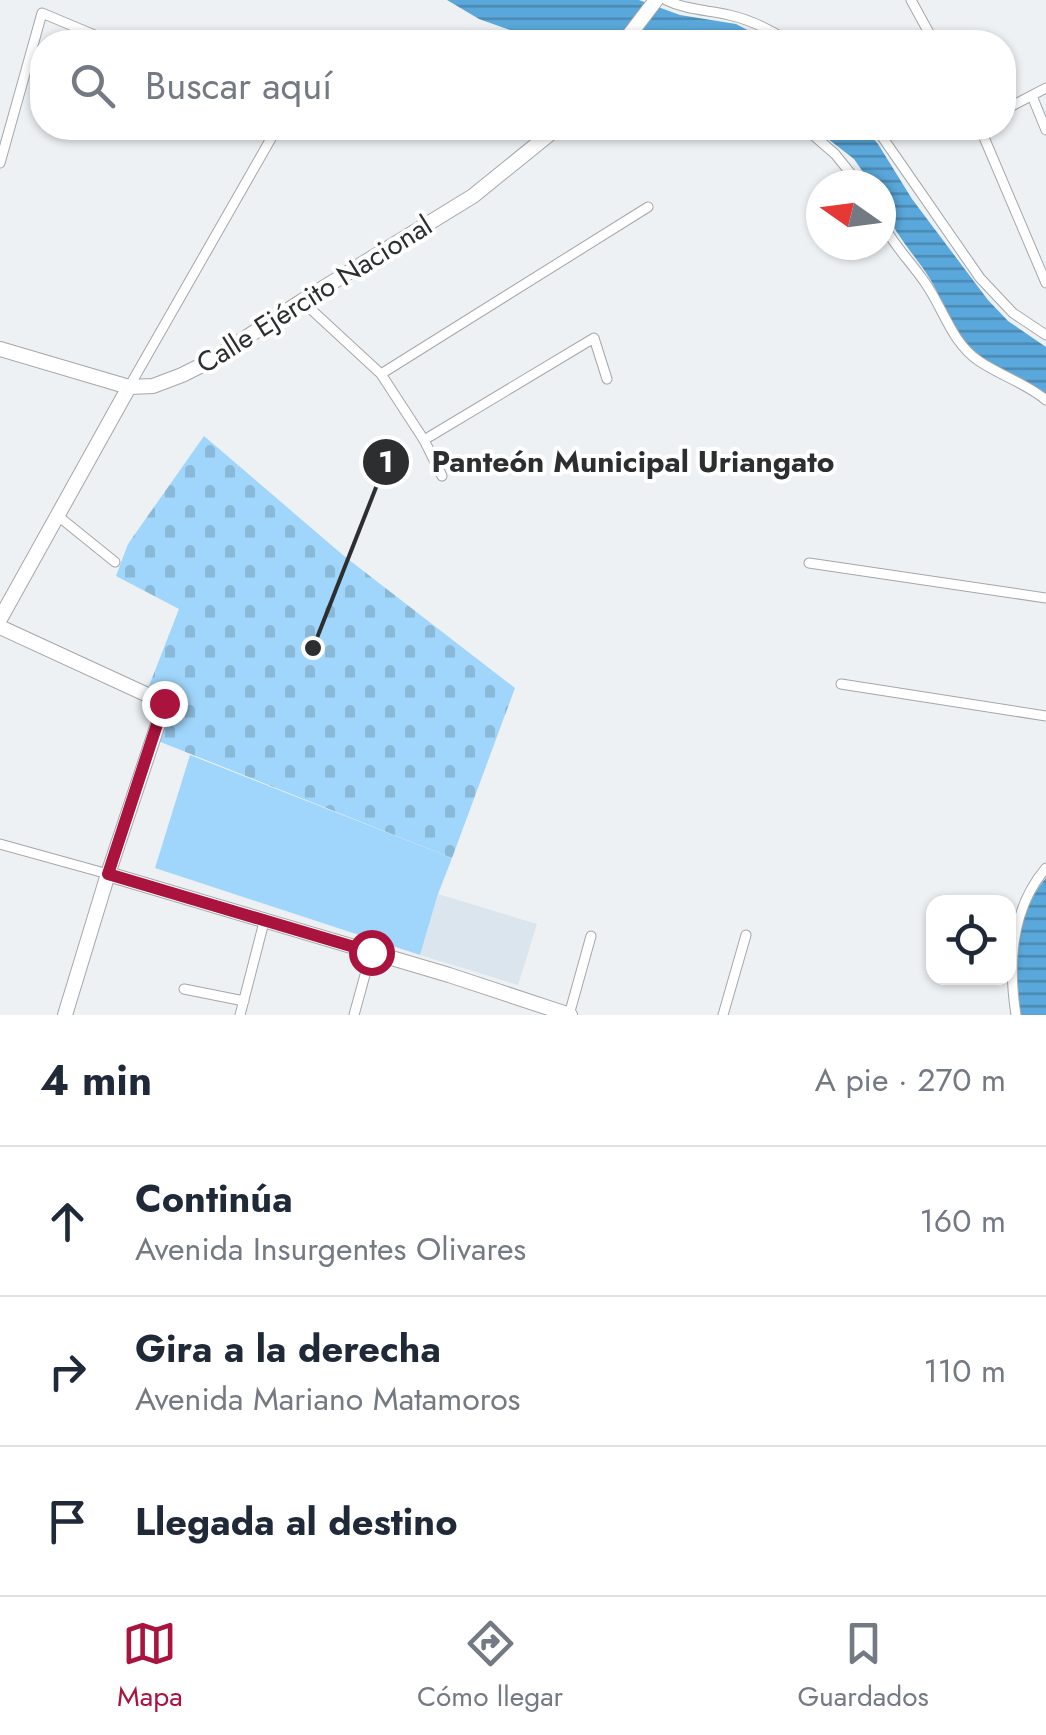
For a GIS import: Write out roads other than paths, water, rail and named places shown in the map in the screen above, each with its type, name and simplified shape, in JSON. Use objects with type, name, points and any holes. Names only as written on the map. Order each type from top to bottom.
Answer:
[{"type":"street","points":[[911,0],[927,30]]},
{"type":"street","points":[[636,30],[658,2],[731,15],[768,30]]},
{"type":"street","points":[[37,30],[42,13],[82,30]]},
{"type":"street","points":[[0,162],[30,56]]},
{"type":"street","points":[[1016,104],[1046,88]]},
{"type":"street","points":[[1032,96],[1046,130]]},
{"type":"street","points":[[0,619],[270,140]]},
{"type":"street","name":"Calle Ejército Nacional","points":[[129,387],[153,386],[210,361],[473,196],[541,140]]},
{"type":"street","points":[[818,140],[848,170]]},
{"type":"street","points":[[884,140],[980,278],[1014,313],[1046,334]]},
{"type":"street","points":[[985,140],[1046,283]]},
{"type":"street","points":[[381,374],[648,207]]},
{"type":"street","points":[[896,246],[936,299],[963,347],[1046,400]]},
{"type":"street","points":[[302,301],[381,374],[424,440],[442,476]]},
{"type":"street","points":[[424,440],[594,338],[607,378]]},
{"type":"street","points":[[0,349],[129,387]]},
{"type":"street","points":[[58,516],[116,562]]},
{"type":"street","points":[[809,563],[1046,598]]},
{"type":"street","points":[[0,627],[164,703],[65,1015]]},
{"type":"street","points":[[841,684],[1046,716]]},
{"type":"street","points":[[0,844],[371,952],[569,1015],[591,936]]},
{"type":"street","points":[[1016,1015],[1011,979],[1018,919],[1027,896],[1046,868]]},
{"type":"street","points":[[240,1015],[264,922]]},
{"type":"street","points":[[723,1015],[746,936]]},
{"type":"street","points":[[354,1015],[371,952]]},
{"type":"street","points":[[184,989],[244,1001]]},
{"type":"place","name":"Panteón Municipal Uriangato","points":[[313,648]]}]
